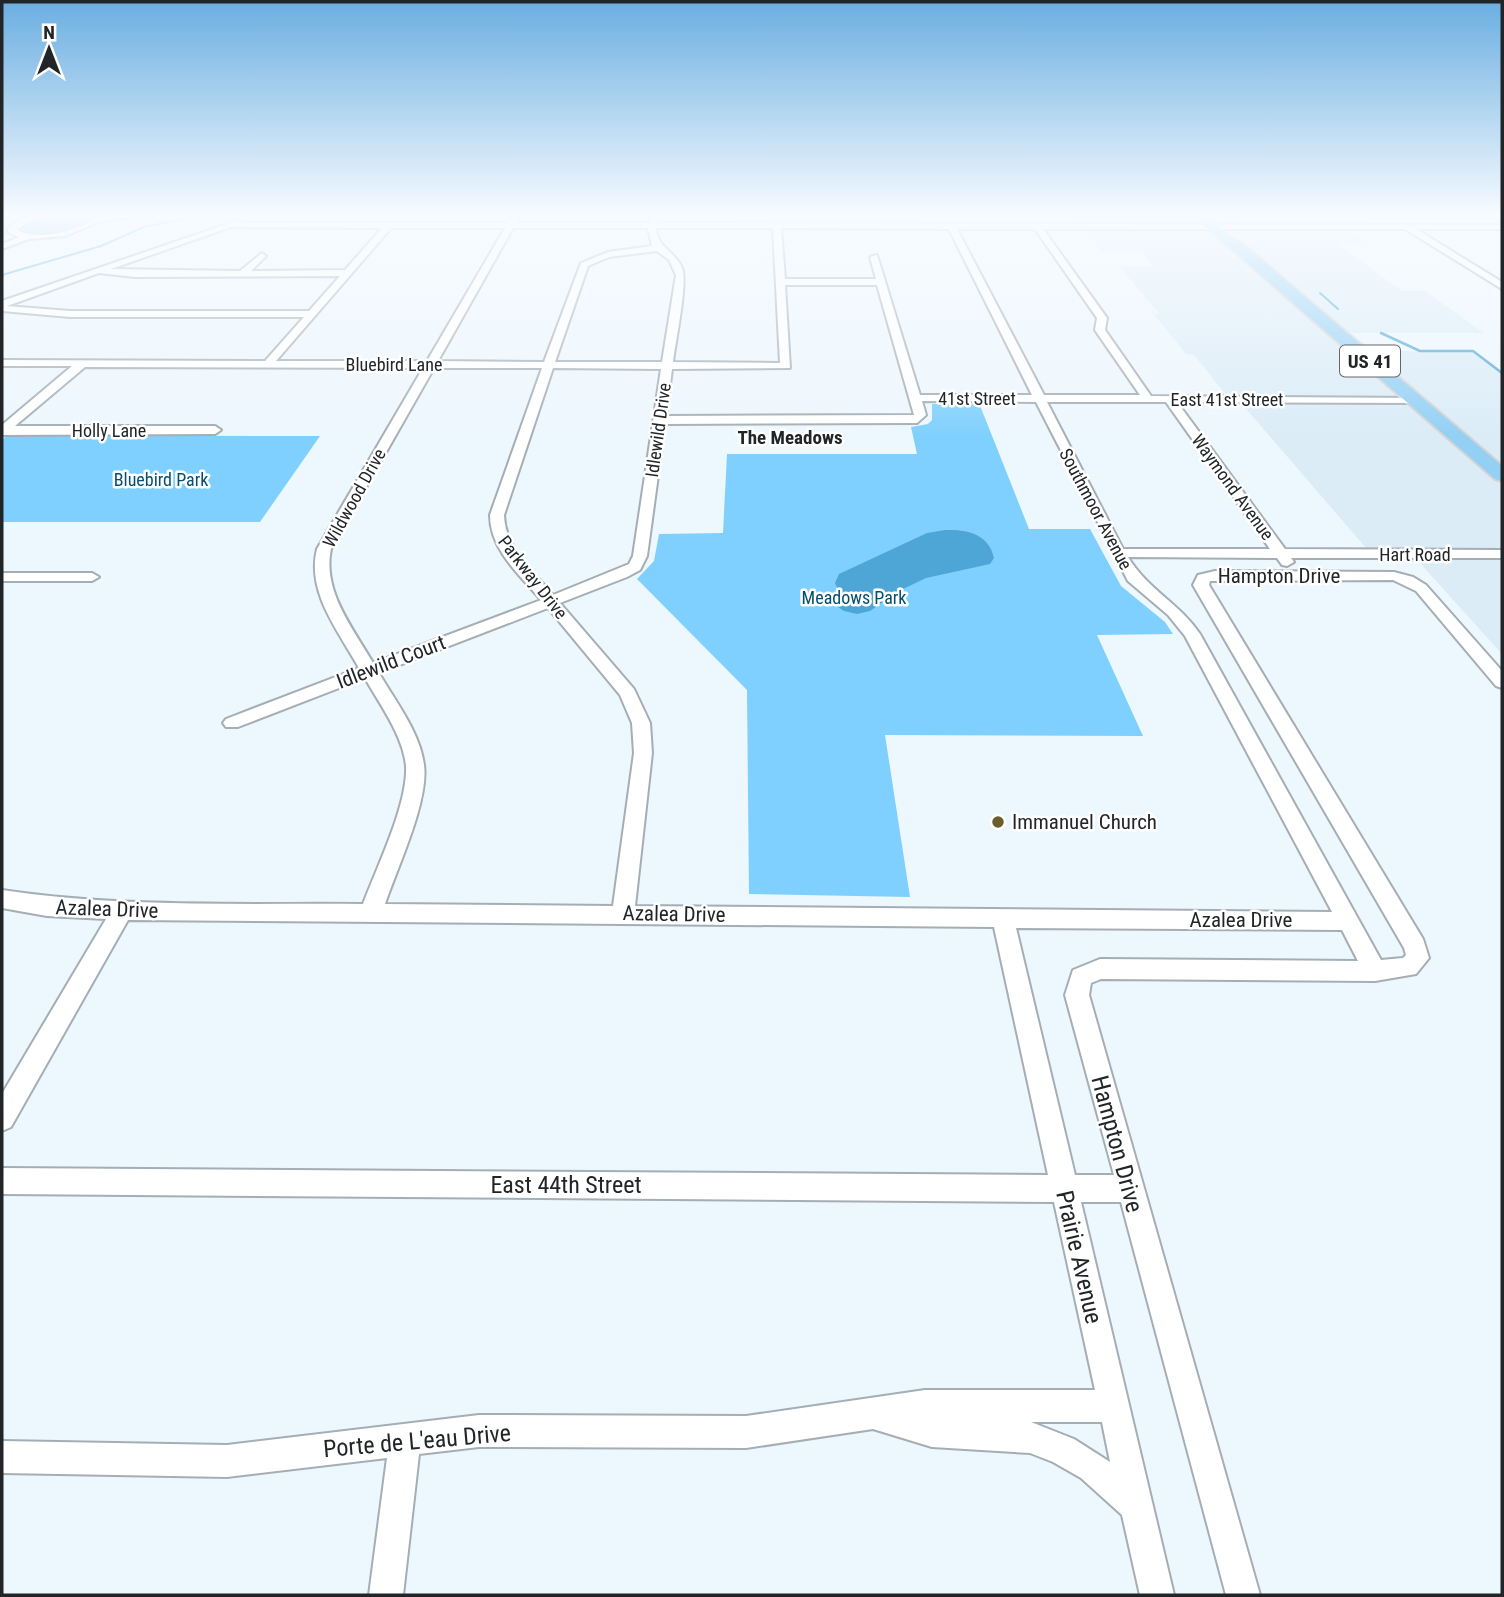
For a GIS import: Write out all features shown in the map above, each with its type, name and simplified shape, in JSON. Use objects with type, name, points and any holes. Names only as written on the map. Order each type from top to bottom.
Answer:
[{"type":"highway","name":"US 41","points":[[1287,289],[1502,475]]},
{"type":"street","points":[[2,306],[48,289]]},
{"type":"street","points":[[268,364],[333,289]]},
{"type":"street","name":"Wildwood Drive","points":[[371,912],[413,796],[415,765],[407,737],[328,598],[320,566],[324,549],[474,289]]},
{"type":"street","name":"Parkway Drive","points":[[576,289],[497,510],[496,522],[498,536],[506,548],[628,693],[641,723],[643,753],[623,913]]},
{"type":"street","name":"Idlewild Drive","points":[[550,602],[622,574],[635,567],[640,556],[678,289]]},
{"type":"street","name":"Bluebird Lane","points":[[2,363],[786,366],[781,289]]},
{"type":"street","points":[[660,420],[918,419],[920,415],[916,398],[883,289]]},
{"type":"street","name":"Southmoor Avenue","points":[[983,289],[1118,554],[1135,582],[1174,612],[1192,634],[1346,920]]},
{"type":"street","points":[[1081,289],[1102,318],[1100,330],[1147,398]]},
{"type":"street","points":[[2,306],[70,314],[310,314]]},
{"type":"street","points":[[5,427],[82,364]]},
{"type":"street","name":"41st Street","points":[[916,398],[1039,398]]},
{"type":"street","name":"East 41st Street","points":[[1039,398],[1415,400]]},
{"type":"street","name":"Waymond Avenue","points":[[1169,399],[1296,575]]},
{"type":"street","name":"Holly Lane","points":[[5,427],[215,430]]},
{"type":"street","name":"Hart Road","points":[[1118,554],[1502,554]]},
{"type":"street","name":"Hampton Drive","points":[[1243,1595],[1077,995],[1081,976],[1100,969],[1375,971],[1408,967],[1418,958],[1415,946],[1201,586],[1203,578],[1215,575],[1296,575],[1394,576],[1408,580],[1421,588],[1502,682]]},
{"type":"street","points":[[2,577],[93,577]]},
{"type":"street","name":"Idlewild Court","points":[[232,723],[550,602]]},
{"type":"street","name":"Azalea Drive","points":[[2,899],[47,907],[122,911],[1346,920]]},
{"type":"street","points":[[2,1118],[122,911]]},
{"type":"street","name":"Prairie Avenue","points":[[1003,919],[1157,1595]]},
{"type":"street","points":[[1346,920],[1375,971]]},
{"type":"street","name":"East 44th Street","points":[[2,1181],[1129,1189]]},
{"type":"street","name":"Porte de L'eau Drive","points":[[2,1457],[227,1461],[479,1431],[746,1432],[925,1406],[1114,1406]]},
{"type":"street","name":"Porte de L'eau Drive","points":[[875,1415],[932,1431],[1030,1437],[1063,1450],[1093,1467],[1137,1506]]},
{"type":"street","points":[[386,1595],[405,1439]]},
{"type":"shaded area","points":[[1138,289],[1399,289],[1402,291],[1425,291],[1484,333],[1350,333],[1375,351],[1473,351],[1502,374],[1502,654],[1419,562],[1381,562],[1366,548],[1235,396],[1226,395],[1194,355],[1186,354],[1154,314],[1160,314]]},
{"type":"shaded area","points":[[945,530],[969,532],[982,538],[994,558],[990,564],[926,578],[899,591],[870,611],[857,614],[844,611],[835,605],[833,597],[838,590],[835,583],[839,574],[927,533]]},
{"type":"green space","name":"Meadows Park","points":[[979,403],[1029,529],[1090,529],[1121,586],[1165,622],[1173,634],[1097,635],[1143,736],[885,735],[910,897],[749,894],[747,690],[637,579],[654,561],[659,534],[723,533],[727,454],[917,454],[911,427],[928,424],[932,420],[932,404]]},
{"type":"green space","name":"Bluebird Park","points":[[7,435],[320,436],[260,522],[2,522],[2,440]]},
{"type":"waterway","points":[[1320,293],[1338,309]]},
{"type":"waterway","points":[[1381,333],[1420,351],[1473,351],[1502,373]]},
{"type":"place","name":"Immanuel Church","points":[[998,822]]},
{"type":"district","name":"The Meadows","points":[[790,437]]}]
